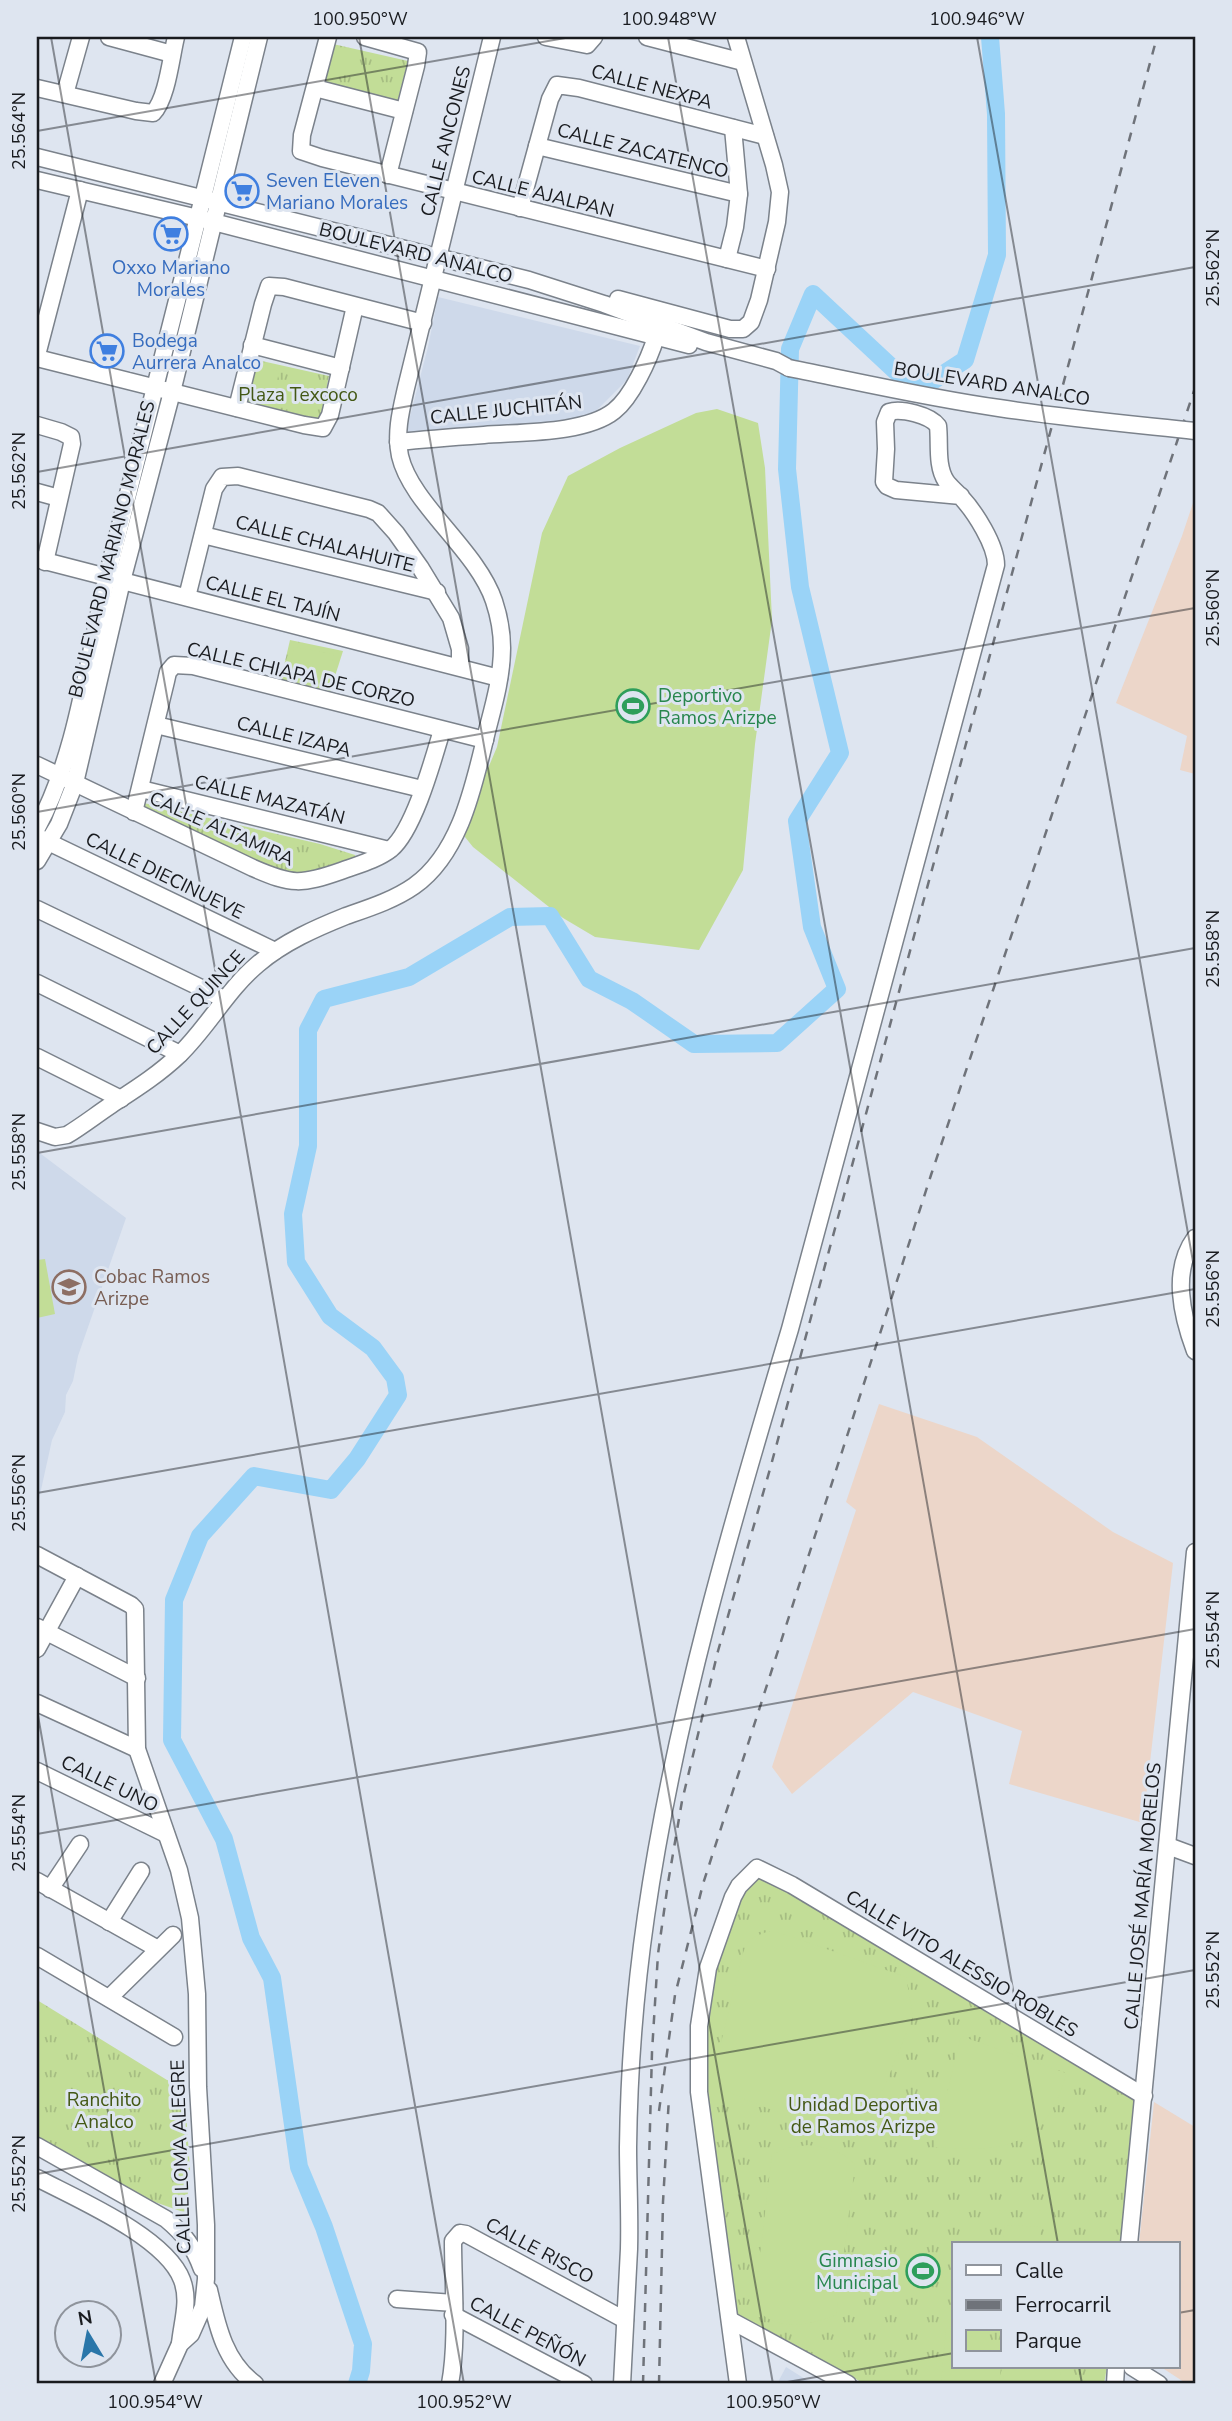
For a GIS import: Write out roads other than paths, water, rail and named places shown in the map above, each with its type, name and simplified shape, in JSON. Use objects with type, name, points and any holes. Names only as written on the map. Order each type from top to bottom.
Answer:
[{"type":"street","points":[[65,94],[81,37]]},
{"type":"street","points":[[109,37],[172,54]]},
{"type":"street","points":[[37,88],[153,113],[162,97],[176,37]]},
{"type":"street","name":"BOULEVARD MARIANO MORALES","points":[[115,579],[173,392],[215,223],[211,200],[243,37]]},
{"type":"street","name":"BOULEVARD MARIANO MORALES","points":[[37,861],[43,839],[63,815],[68,780],[115,579],[155,388],[198,218],[211,200],[259,37]]},
{"type":"street","name":"CALLE AJALPAN","points":[[328,37],[302,135],[301,151],[767,269]]},
{"type":"street","points":[[365,37],[418,52],[388,175]]},
{"type":"street","name":"CALLE ANCONES","points":[[275,951],[336,920],[396,897],[415,885],[432,869],[462,819],[485,740],[499,678],[501,635],[494,600],[464,551],[421,495],[407,472],[400,457],[398,442],[400,412],[492,37]]},
{"type":"street","points":[[546,37],[587,45],[594,37]]},
{"type":"street","points":[[646,37],[743,62]]},
{"type":"street","points":[[736,37],[778,176],[780,191],[777,222],[767,269]]},
{"type":"street","name":"CALLE NEXPA","points":[[520,208],[550,99],[557,85],[579,88],[733,128],[739,194],[727,259]]},
{"type":"street","points":[[315,88],[404,111]]},
{"type":"street","points":[[733,128],[765,136]]},
{"type":"street","name":"CALLE ZACATENCO","points":[[537,146],[739,194]]},
{"type":"street","name":"BOULEVARD ANALCO","points":[[37,157],[554,287],[684,334],[776,361],[786,367]]},
{"type":"street","name":"BOULEVARD ANALCO","points":[[37,180],[198,218],[765,364],[997,408],[1195,431]]},
{"type":"street","points":[[80,190],[37,356],[155,388],[323,428],[330,415],[355,306]]},
{"type":"street","name":"BOULEVARD ANALCO","points":[[554,287],[584,291],[730,329],[743,329],[754,316],[767,269]]},
{"type":"street","points":[[237,408],[269,286],[284,287],[423,323]]},
{"type":"street","name":"CALLE JUCHITÁN","points":[[398,442],[561,428],[601,419],[615,411],[623,401],[642,370],[656,337]]},
{"type":"street","points":[[252,345],[341,368]]},
{"type":"street","points":[[622,2384],[629,2247],[628,2146],[633,2038],[646,1917],[689,1686],[752,1455],[790,1329],[993,579],[996,557],[980,523],[961,496],[946,481],[942,473],[938,426],[934,421],[901,411],[888,412],[885,422],[884,482],[887,486],[896,490],[961,496]]},
{"type":"street","points":[[37,425],[71,437],[71,454],[41,561]]},
{"type":"street","points":[[187,597],[214,489],[222,477],[238,476],[277,485],[378,513],[396,533],[437,592],[457,633],[460,667]]},
{"type":"street","points":[[37,492],[60,498]]},
{"type":"street","name":"CALLE CHALAHUITE","points":[[203,535],[437,592]]},
{"type":"street","name":"CALLE EL TAJÍN","points":[[41,561],[499,678]]},
{"type":"street","name":"CALLE CHIAPA DE CORZO","points":[[134,812],[169,671],[174,665],[485,740]]},
{"type":"street","name":"CALLE IZAPA","points":[[156,724],[422,789]]},
{"type":"street","points":[[390,850],[403,834],[442,730]]},
{"type":"street","name":"CALLE ALTAMIRA","points":[[37,765],[285,881],[296,883],[322,878],[390,850]]},
{"type":"street","name":"BOULEVARD MARIANO MORALES","points":[[37,828],[68,780]]},
{"type":"street","name":"CALLE MAZATÁN","points":[[141,789],[390,850]]},
{"type":"street","name":"CALLE DIECINUEVE","points":[[43,839],[275,951]]},
{"type":"street","points":[[37,909],[224,999]]},
{"type":"street","name":"CALLE QUINCE","points":[[37,1131],[55,1137],[67,1135],[154,1076],[180,1054],[243,978],[275,951]]},
{"type":"street","points":[[37,983],[180,1054]]},
{"type":"street","points":[[37,1057],[121,1099]]},
{"type":"street","points":[[1195,1238],[1181,1267],[1182,1296],[1195,1351]]},
{"type":"street","name":"CALLE JOSÉ MARÍA MORELOS","points":[[1129,2242],[1193,1620],[1195,1552]]},
{"type":"street","points":[[37,1555],[77,1576],[41,1629],[37,1649]]},
{"type":"street","name":"CALLE LOMA ALEGRE","points":[[77,1576],[131,1605],[136,1614],[137,1749],[179,1870],[190,1918],[197,1994],[206,2279],[203,2307],[191,2333],[180,2344],[162,2384]]},
{"type":"street","points":[[41,1629],[137,1678]]},
{"type":"street","points":[[37,1703],[137,1749]]},
{"type":"street","name":"CALLE UNO","points":[[37,1771],[166,1833]]},
{"type":"street","points":[[80,1844],[44,1885],[158,1949]]},
{"type":"street","points":[[1168,1846],[1195,1856]]},
{"type":"street","name":"CALLE VITO ALESSIO ROBLES","points":[[730,2320],[699,2092],[699,2026],[708,1968],[733,1896],[757,1868],[793,1885],[1144,2096]]},
{"type":"street","points":[[109,1922],[141,1871]]},
{"type":"street","points":[[108,1997],[173,1935]]},
{"type":"street","points":[[37,1956],[174,2037]]},
{"type":"street","points":[[37,2146],[166,2219],[183,2233],[194,2249],[206,2279],[219,2331],[229,2354],[239,2371],[255,2384]]},
{"type":"street","points":[[37,2178],[144,2236],[163,2251],[182,2280],[185,2293],[186,2308],[180,2344]]},
{"type":"street","name":"CALLE RISCO","points":[[450,2384],[453,2241],[460,2234],[466,2234],[625,2320]]},
{"type":"street","points":[[397,2299],[453,2309]]},
{"type":"street","name":"CALLE PEÑÓN","points":[[453,2309],[584,2384]]},
{"type":"street","points":[[730,2320],[843,2383]]},
{"type":"street","points":[[730,2320],[738,2384]]},
{"type":"street","points":[[1134,2368],[1159,2384]]},
{"type":"waterway","points":[[357,2384],[363,2344],[324,2227],[299,2167],[272,1978],[251,1938],[224,1839],[172,1740],[174,1600],[200,1536],[254,1476],[331,1490],[357,1459],[398,1395],[395,1378],[373,1348],[330,1316],[296,1262],[293,1214],[308,1146],[308,1030],[324,999],[409,977],[510,917],[550,916],[589,979],[632,1001],[694,1044],[777,1043],[837,989],[812,927],[797,821],[840,753],[800,587],[787,469],[790,349],[813,294],[917,391],[965,360],[997,255],[996,114],[990,37]]},
{"type":"railway","points":[[643,2384],[652,2052],[658,1954],[682,1801],[718,1651],[770,1469],[1157,37]]},
{"type":"railway","points":[[659,2111],[675,1995],[703,1884],[931,1175],[1195,388]]},
{"type":"railway","points":[[659,2384],[663,2202],[669,2097]]},
{"type":"place","name":"Seven Eleven Mariano Morales","points":[[242,191]]},
{"type":"place","name":"Oxxo Mariano Morales","points":[[171,234]]},
{"type":"place","name":"Bodega Aurrera Analco","points":[[107,351]]},
{"type":"place","name":"Deportivo Ramos Arizpe","points":[[633,706]]},
{"type":"place","name":"Cobac Ramos Arizpe","points":[[69,1287]]},
{"type":"place","name":"Gimnasio Municipal","points":[[923,2271]]},
{"type":"park label","name":"Plaza Texcoco","points":[[298,394]]},
{"type":"park label","name":"Ranchito Analco","points":[[104,2110]]},
{"type":"park label","name":"Unidad Deportiva de Ramos Arizpe","points":[[863,2115]]}]
